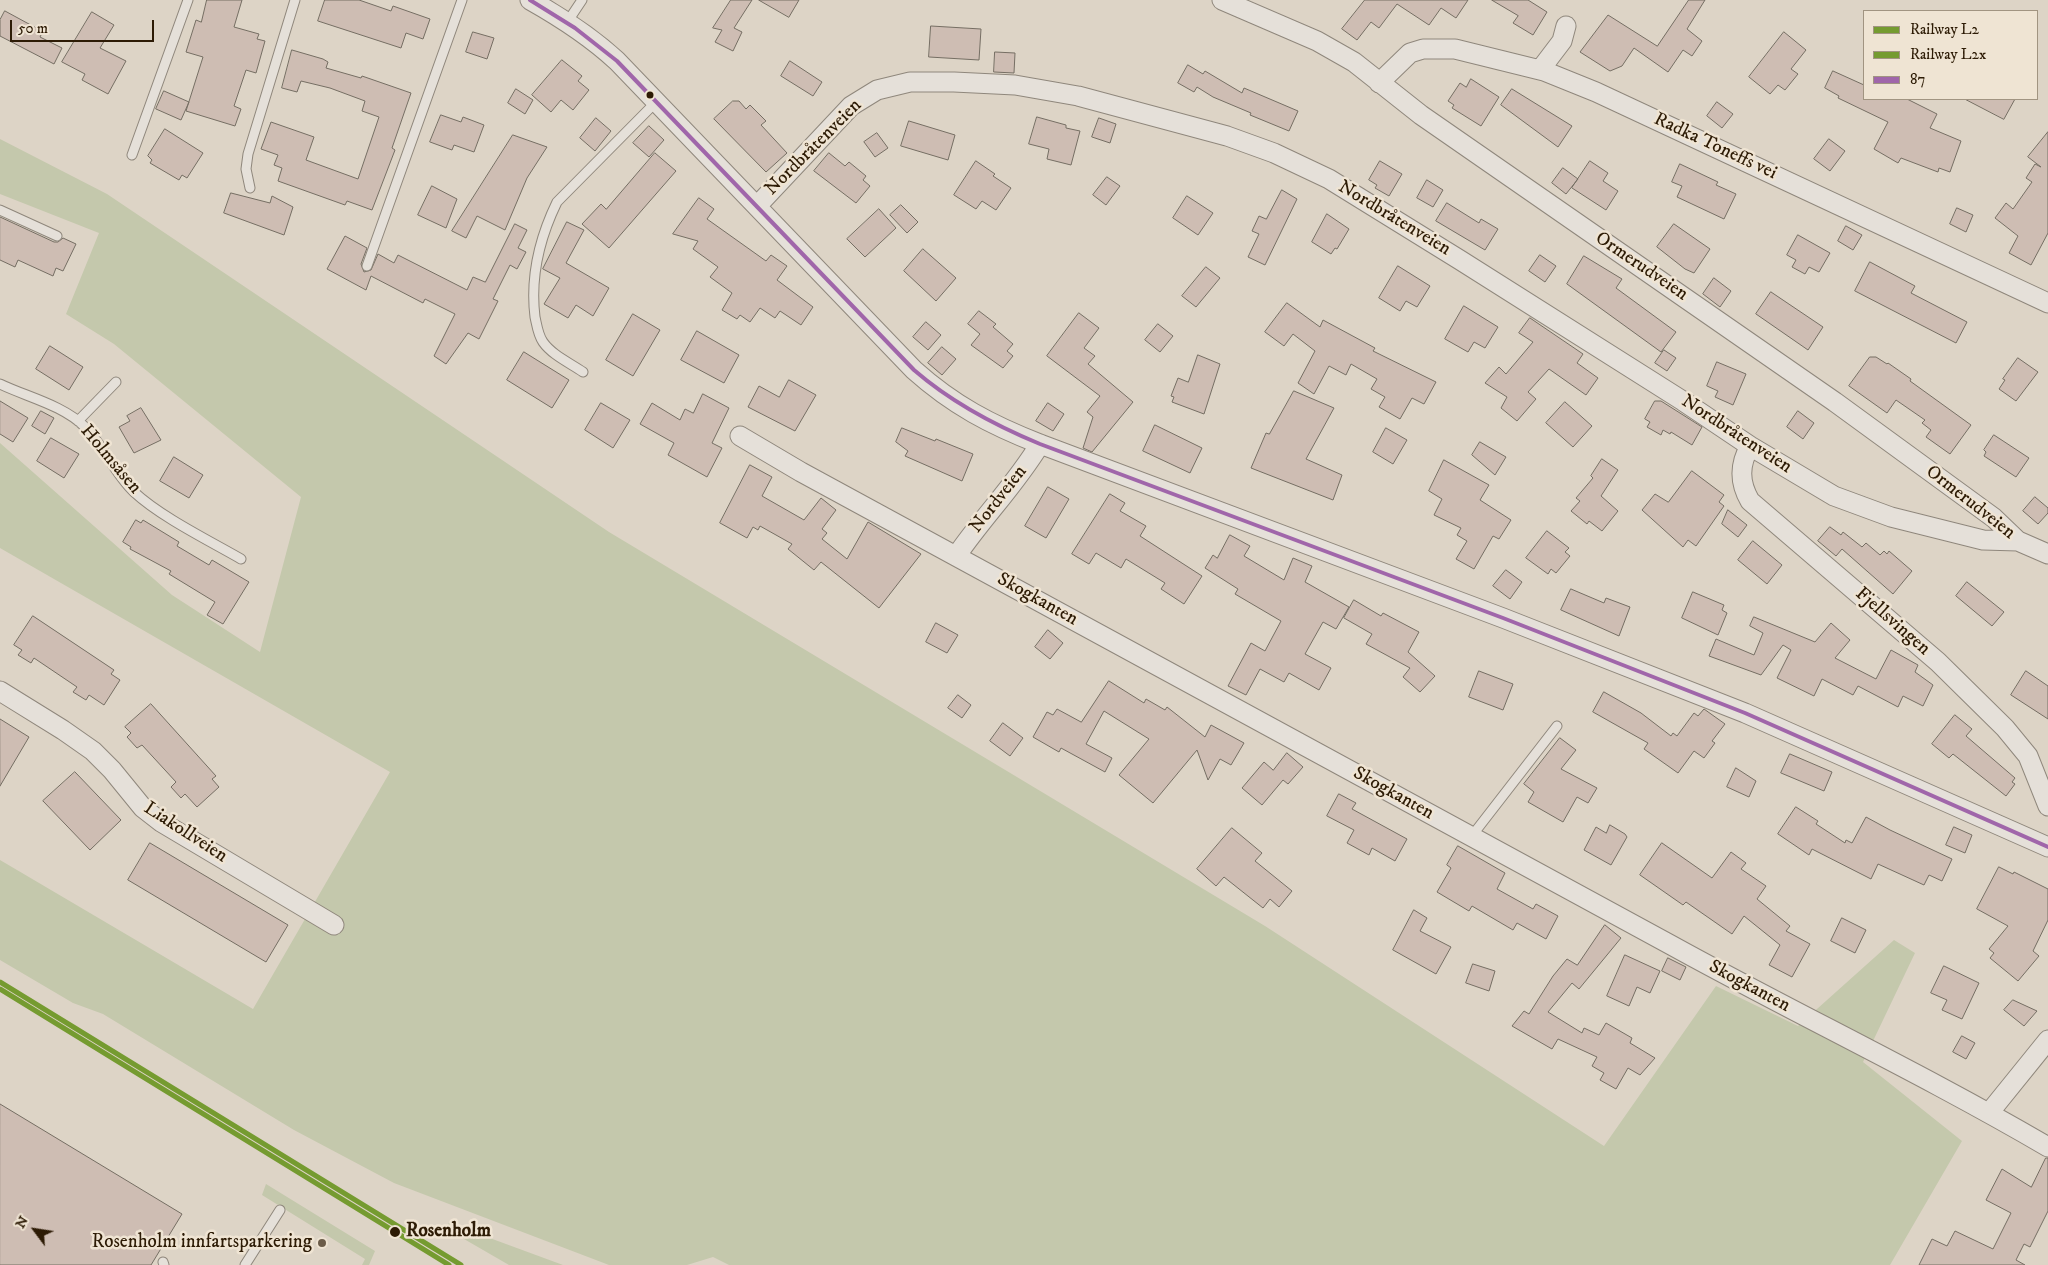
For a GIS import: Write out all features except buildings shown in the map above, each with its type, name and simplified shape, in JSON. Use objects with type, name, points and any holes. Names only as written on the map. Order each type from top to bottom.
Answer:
[{"type":"street","points":[[530,0],[592,37],[925,380],[972,414],[1040,444],[1484,611],[1736,709],[2048,847]]},
{"type":"street","name":"Ormerudveien","points":[[1222,0],[1333,49],[1354,62],[1379,83],[1595,237],[1725,324],[1827,396],[1994,518],[2018,541],[2048,554]]},
{"type":"street","points":[[1540,70],[1562,41],[1566,26]]},
{"type":"street","name":"Radka Toneffs vei","points":[[1379,83],[1404,59],[1423,49],[1454,49],[1540,70],[1596,92],[2048,303]]},
{"type":"street","name":"Nordbråtenveien","points":[[758,206],[851,106],[876,90],[910,82],[954,82],[1015,85],[1078,96],[1228,136],[1274,153],[1329,179],[1460,260],[1750,446],[1834,496],[1891,517],[1983,540],[2018,541]]},
{"type":"street","name":"Skogkanten","points":[[740,436],[801,472],[1471,837],[1711,967],[1989,1113],[2048,1147]]},
{"type":"street","name":"Nordveien","points":[[956,555],[976,527],[1024,469],[1040,444]]},
{"type":"street","name":"Fjellsvingen","points":[[1750,446],[1743,458],[1740,471],[1743,489],[1750,501],[1938,662],[2006,728],[2028,756],[2048,806]]},
{"type":"street","name":"Liakollveien","points":[[0,692],[63,730],[93,751],[106,762],[143,808],[160,822],[334,925]]},
{"type":"street","points":[[1989,1113],[2048,1040]]},
{"type":"lane","points":[[132,155],[188,0]]},
{"type":"lane","points":[[250,188],[246,169],[248,154],[295,0]]},
{"type":"lane","points":[[367,266],[462,0]]},
{"type":"lane","points":[[568,21],[582,0]]},
{"type":"lane","points":[[583,372],[548,348],[540,336],[532,296],[536,262],[550,217],[557,202],[656,102]]},
{"type":"lane","points":[[0,210],[57,236]]},
{"type":"lane","points":[[78,421],[116,382]]},
{"type":"lane","name":"Holmsåsen","points":[[0,384],[60,410],[78,421],[94,437],[115,469],[135,493],[241,559]]},
{"type":"lane","points":[[1471,837],[1557,726]]},
{"type":"lane","points":[[245,1265],[280,1210]]},
{"type":"green space","points":[[0,139],[107,194],[609,532],[1265,926],[1604,1146],[1716,986],[1798,1026],[1894,940],[1915,953],[1863,1062],[1962,1141],[1890,1265],[729,1265],[713,1257],[687,1265],[609,1265],[394,1183],[294,1130],[103,1014],[73,1003],[0,960],[0,860],[253,1009],[390,772],[0,548],[0,443],[172,595],[260,652],[301,497],[114,344],[66,314],[99,233],[0,194]]},
{"type":"green space","points":[[266,1184],[375,1251],[369,1265],[362,1265],[365,1259],[262,1195]]},
{"type":"green space","points":[[449,1223],[563,1265],[509,1265],[445,1228]]},
{"type":"rail line","name":"L2","points":[[0,982],[461,1265]]},
{"type":"rail line","name":"L2x","points":[[0,989],[449,1265]]},
{"type":"transit line","name":"87","points":[[530,0],[575,28],[617,61],[914,370],[943,393],[974,412],[1040,444],[1503,618],[1745,713],[2048,847]]},
{"type":"place","name":"Rosenholm","points":[[395,1232]]},
{"type":"place","name":"Rosenholm innfartsparkering","points":[[322,1243]]}]
